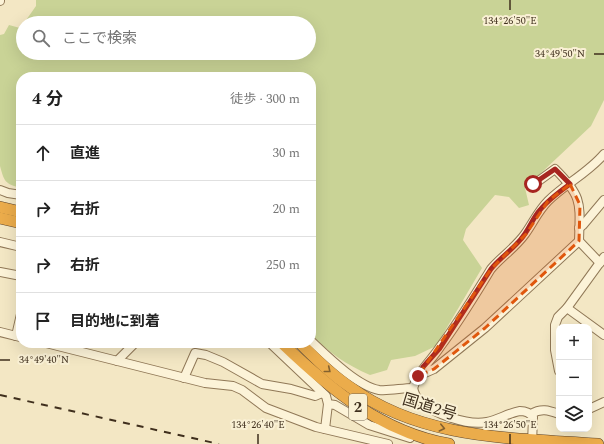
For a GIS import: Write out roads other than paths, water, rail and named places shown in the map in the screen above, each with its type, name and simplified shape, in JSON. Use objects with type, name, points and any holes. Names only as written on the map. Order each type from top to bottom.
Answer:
[{"type":"highway","points":[[0,207],[16,211]]},
{"type":"highway","points":[[0,218],[16,222]]},
{"type":"highway","name":"国道2号","points":[[288,348],[335,391],[355,406],[395,426],[427,439],[449,444]]},
{"type":"highway","name":"国道2号","points":[[305,348],[323,366],[350,388],[399,415],[466,434],[532,442],[598,444]]},
{"type":"street","points":[[532,442],[534,422],[531,414],[525,411],[520,411],[492,421],[471,422],[446,416],[420,401],[415,395],[413,388],[423,367],[440,348],[491,269],[500,258],[516,245],[526,234],[539,211],[548,201],[594,165],[604,154]]},
{"type":"street","points":[[418,376],[434,369],[485,328],[579,241],[580,205],[578,198],[570,184],[555,169],[533,184]]},
{"type":"street","points":[[0,190],[16,194]]},
{"type":"street","points":[[579,228],[604,200]]},
{"type":"street","points":[[557,360],[555,350],[555,325],[558,317],[568,309],[602,260],[579,241]]},
{"type":"street","points":[[0,242],[16,246]]},
{"type":"street","points":[[0,272],[16,275]]},
{"type":"street","points":[[568,309],[604,335]]},
{"type":"street","points":[[0,332],[16,335]]},
{"type":"street","points":[[316,346],[359,382],[372,388],[385,390],[413,388]]},
{"type":"street","points":[[66,348],[204,383],[233,386],[242,390],[266,408],[316,428],[388,444]]},
{"type":"street","points":[[117,361],[130,348]]},
{"type":"street","points":[[275,348],[326,396],[328,404],[325,429]]},
{"type":"street","points":[[184,378],[195,353],[206,355],[222,362],[262,384],[291,389],[315,396],[322,393]]},
{"type":"street","points":[[592,408],[604,402]]},
{"type":"street","points":[[328,404],[335,405],[369,424],[395,434],[411,438],[427,439]]},
{"type":"street","points":[[531,414],[541,410],[556,413]]},
{"type":"railway","points":[[0,395],[219,444]]}]
